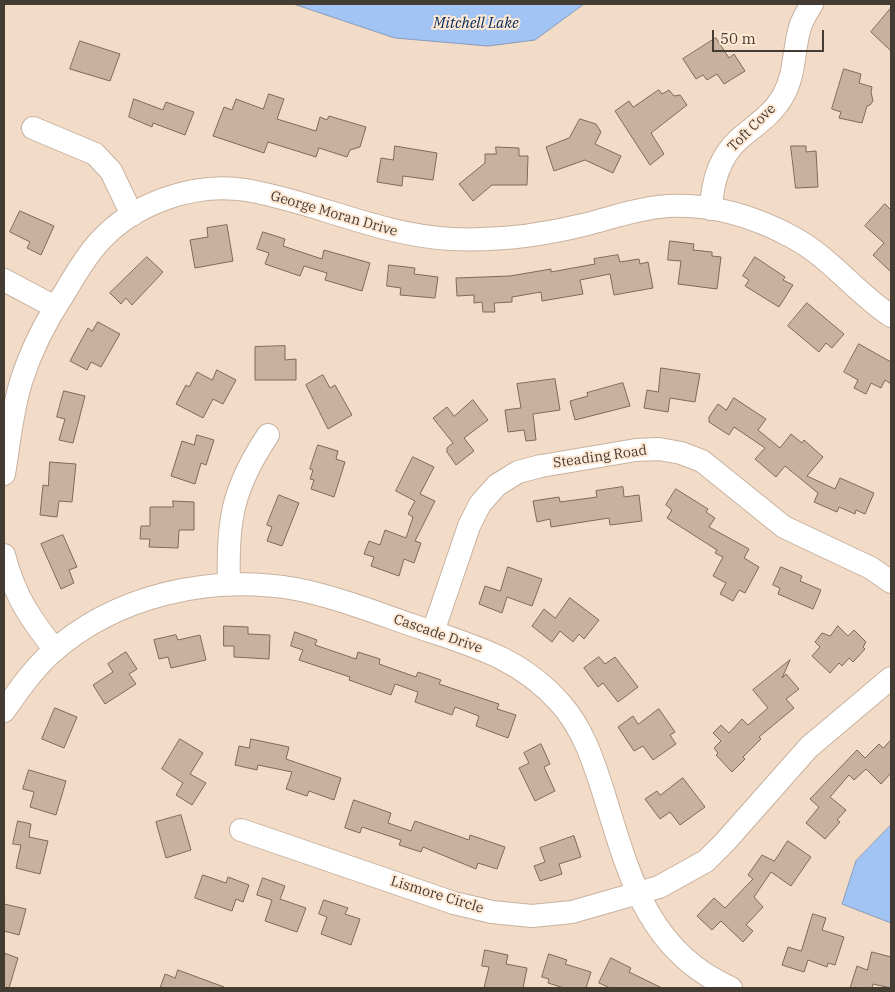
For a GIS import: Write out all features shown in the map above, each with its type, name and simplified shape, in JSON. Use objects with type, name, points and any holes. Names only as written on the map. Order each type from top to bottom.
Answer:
[{"type":"street","name":"Toft Cove","points":[[711,209],[712,189],[727,153],[738,140],[771,113],[784,94],[793,71],[801,25],[812,4]]},
{"type":"street","points":[[33,128],[95,154],[111,171],[132,215]]},
{"type":"street","name":"George Moran Drive","points":[[4,474],[21,381],[37,341],[55,307],[100,241],[132,215],[151,204],[180,194],[212,189],[242,190],[274,196],[359,223],[403,233],[448,239],[493,240],[547,232],[660,207],[711,209],[762,222],[794,238],[823,258],[876,306],[891,316]]},
{"type":"street","points":[[4,280],[55,307]]},
{"type":"street","points":[[229,585],[230,525],[237,493],[249,463],[268,435]]},
{"type":"street","name":"Steading Road","points":[[433,632],[469,526],[480,504],[497,485],[518,472],[541,466],[636,450],[659,449],[681,452],[702,461],[784,527],[871,568],[891,582]]},
{"type":"street","points":[[4,555],[10,580],[24,609],[55,650]]},
{"type":"street","name":"Cascade Drive","points":[[4,711],[24,682],[55,650],[85,628],[127,606],[168,593],[210,586],[253,584],[295,589],[337,599],[482,649],[512,662],[539,682],[562,705],[581,732],[594,762],[642,905],[663,935],[688,961],[718,983],[730,988]]},
{"type":"street","points":[[637,893],[660,887],[706,861],[809,747],[891,678]]},
{"type":"street","name":"Lismore Circle","points":[[242,830],[454,903],[492,912],[532,916],[572,912],[637,893]]},
{"type":"water","name":"Mitchell Lake","points":[[294,4],[584,4],[535,40],[488,46],[395,38]]},
{"type":"water","points":[[891,825],[891,923],[842,904],[856,861]]},
{"type":"building","points":[[891,8],[891,51],[871,32]]},
{"type":"building","points":[[716,38],[729,58],[734,54],[745,71],[724,84],[717,74],[707,80],[703,75],[696,79],[683,59]]},
{"type":"building","points":[[80,41],[120,54],[110,81],[70,69]]},
{"type":"building","points":[[844,69],[861,74],[859,83],[872,87],[873,101],[867,106],[862,123],[839,118],[841,112],[832,109]]},
{"type":"building","points":[[659,90],[662,94],[669,90],[674,96],[680,95],[687,105],[651,133],[664,154],[650,165],[615,111],[629,101],[633,107]]},
{"type":"building","points":[[269,94],[284,99],[277,119],[316,131],[320,117],[327,120],[329,116],[366,127],[360,147],[350,150],[347,157],[319,148],[316,157],[268,142],[264,153],[213,136],[224,107],[232,110],[236,99],[263,109]]},
{"type":"building","points":[[134,99],[163,110],[166,102],[194,112],[185,135],[153,123],[152,127],[129,117]]},
{"type":"building","points":[[580,119],[596,124],[601,132],[595,144],[621,156],[613,173],[585,160],[554,171],[546,147],[569,138]]},
{"type":"building","points":[[395,146],[437,153],[433,180],[403,176],[402,186],[377,182],[381,158],[393,160]]},
{"type":"building","points":[[791,146],[806,146],[806,152],[816,151],[818,187],[796,188]]},
{"type":"building","points":[[496,147],[519,148],[519,156],[528,156],[527,185],[492,185],[473,201],[459,184],[485,163],[485,154],[496,154]]},
{"type":"building","points":[[885,204],[891,210],[891,272],[873,255],[884,243],[865,226]]},
{"type":"building","points":[[20,211],[54,226],[41,255],[27,248],[30,242],[10,232]]},
{"type":"building","points":[[227,225],[233,261],[195,268],[190,240],[208,237],[207,228]]},
{"type":"building","points":[[263,232],[285,239],[283,246],[322,259],[324,250],[370,263],[362,291],[325,280],[327,273],[304,266],[300,276],[265,264],[269,253],[257,249]]},
{"type":"building","points":[[670,241],[694,244],[693,250],[712,252],[712,256],[721,257],[717,289],[678,284],[681,261],[668,260]]},
{"type":"building","points":[[618,255],[620,262],[639,259],[640,264],[648,262],[653,288],[614,295],[610,274],[580,280],[583,294],[542,301],[541,292],[512,297],[512,302],[494,303],[495,312],[483,312],[482,302],[474,303],[474,295],[457,296],[456,278],[510,276],[551,269],[551,272],[595,264],[594,259]]},
{"type":"building","points":[[147,257],[163,272],[132,305],[126,298],[121,304],[110,293]]},
{"type":"building","points":[[755,257],[785,277],[783,280],[793,285],[779,307],[745,286],[749,280],[743,276]]},
{"type":"building","points":[[389,265],[415,268],[414,274],[438,277],[435,298],[400,295],[401,288],[387,286]]},
{"type":"building","points":[[807,303],[844,334],[832,348],[826,343],[819,352],[788,326]]},
{"type":"building","points":[[98,322],[120,334],[101,367],[91,362],[87,370],[70,361],[88,328],[92,331]]},
{"type":"building","points":[[859,344],[891,362],[891,384],[885,380],[881,388],[871,383],[866,394],[854,388],[858,380],[844,372]]},
{"type":"building","points":[[285,346],[285,360],[296,359],[296,380],[255,380],[255,347]]},
{"type":"building","points":[[661,368],[700,374],[695,402],[670,398],[668,412],[644,408],[647,390],[658,392]]},
{"type":"building","points":[[217,370],[236,380],[223,404],[213,399],[203,418],[176,404],[186,385],[189,387],[197,372],[212,380]]},
{"type":"building","points":[[323,375],[330,388],[335,385],[352,415],[328,429],[306,385]]},
{"type":"building","points":[[555,379],[560,410],[533,414],[536,440],[526,441],[524,430],[508,432],[505,410],[521,408],[517,384]]},
{"type":"building","points":[[623,383],[630,406],[575,420],[570,401],[588,396],[587,393]]},
{"type":"building","points":[[64,391],[85,396],[73,443],[59,440],[65,419],[57,417]]},
{"type":"building","points":[[734,398],[766,419],[758,430],[780,448],[791,434],[802,443],[804,440],[823,457],[807,476],[835,489],[840,478],[874,493],[865,514],[856,510],[855,514],[839,507],[837,512],[814,502],[818,493],[785,466],[776,477],[755,459],[765,448],[734,427],[729,435],[709,422],[709,417],[718,404],[726,410]]},
{"type":"building","points":[[473,400],[488,420],[464,438],[474,451],[456,465],[447,452],[447,448],[453,443],[433,418],[447,407],[454,416]]},
{"type":"building","points":[[197,435],[214,440],[206,465],[201,463],[195,484],[171,476],[182,441],[194,445]]},
{"type":"building","points":[[318,445],[338,451],[336,459],[345,462],[334,497],[311,489],[314,480],[310,479],[313,470],[310,469]]},
{"type":"building","points":[[413,457],[434,467],[420,494],[435,501],[415,541],[421,543],[414,563],[404,559],[399,576],[371,566],[374,557],[364,554],[369,541],[380,545],[385,530],[406,538],[413,517],[408,514],[415,501],[396,491]]},
{"type":"building","points":[[50,462],[76,464],[72,502],[59,501],[57,517],[40,515],[43,485],[48,486]]},
{"type":"building","points":[[623,487],[624,497],[639,495],[642,521],[610,525],[609,518],[551,527],[550,519],[537,522],[533,501],[559,497],[560,502],[597,497],[596,491]]},
{"type":"building","points":[[676,489],[708,509],[706,512],[715,518],[709,527],[749,549],[744,558],[759,567],[745,593],[739,590],[733,601],[720,594],[726,583],[713,576],[723,557],[715,553],[717,550],[667,518],[672,510],[666,505]]},
{"type":"building","points":[[279,495],[299,503],[282,546],[267,541],[272,527],[267,525]]},
{"type":"building","points":[[173,501],[194,502],[194,530],[179,530],[178,548],[149,547],[150,539],[140,539],[141,526],[150,526],[150,507],[173,507]]},
{"type":"building","points":[[63,535],[77,567],[69,570],[74,583],[61,589],[41,544]]},
{"type":"building","points":[[508,567],[542,579],[532,606],[507,597],[502,613],[479,604],[485,586],[500,591]]},
{"type":"building","points":[[781,567],[802,576],[800,581],[821,590],[813,609],[778,594],[780,588],[773,585]]},
{"type":"building","points":[[570,598],[599,620],[584,639],[579,634],[573,642],[560,631],[552,642],[532,626],[544,609],[555,618]]},
{"type":"building","points":[[224,626],[248,627],[248,634],[270,635],[269,659],[234,657],[234,646],[224,646]]},
{"type":"building","points":[[838,626],[848,636],[854,630],[866,642],[863,647],[865,649],[853,662],[849,658],[842,666],[839,663],[830,673],[812,656],[820,647],[815,642],[822,633],[830,636]]},
{"type":"building","points":[[295,632],[317,640],[315,645],[356,659],[358,652],[380,659],[379,664],[416,677],[418,672],[441,680],[439,684],[499,704],[497,709],[516,715],[508,738],[476,726],[479,716],[455,707],[452,715],[415,702],[418,692],[395,684],[391,695],[349,680],[350,677],[299,660],[303,650],[291,646]]},
{"type":"building","points":[[176,635],[178,640],[200,635],[206,660],[171,668],[168,657],[159,659],[154,640]]},
{"type":"building","points":[[126,652],[137,669],[129,674],[136,684],[105,704],[93,685],[113,672],[108,664]]},
{"type":"building","points":[[599,657],[605,664],[615,657],[638,687],[618,702],[603,683],[598,687],[584,668]]},
{"type":"building","points":[[790,660],[782,678],[786,674],[799,689],[786,699],[794,708],[759,737],[761,739],[743,757],[745,759],[732,772],[716,755],[718,753],[714,748],[721,741],[713,733],[721,725],[729,733],[742,719],[748,725],[768,708],[753,690]]},
{"type":"building","points":[[55,708],[77,717],[64,748],[42,739]]},
{"type":"building","points":[[659,709],[675,732],[670,735],[676,744],[653,760],[643,746],[634,751],[618,727],[633,716],[638,724]]},
{"type":"building","points":[[180,739],[203,753],[190,774],[206,783],[192,805],[176,795],[183,783],[162,769]]},
{"type":"building","points":[[251,739],[289,747],[286,759],[341,778],[334,800],[309,791],[307,796],[286,789],[292,772],[258,765],[257,770],[235,765],[239,746],[249,748]]},
{"type":"building","points":[[891,740],[891,773],[881,784],[866,769],[854,780],[849,775],[830,797],[846,810],[837,820],[840,822],[825,839],[806,823],[819,807],[810,799],[857,750],[865,758],[879,744],[883,748]]},
{"type":"building","points":[[541,744],[550,764],[544,767],[555,791],[535,801],[519,768],[529,763],[524,753]]},
{"type":"building","points":[[29,770],[66,781],[56,815],[30,807],[34,792],[23,789]]},
{"type":"building","points":[[683,778],[705,807],[680,825],[670,812],[660,819],[645,799],[657,791],[660,795]]},
{"type":"building","points":[[354,800],[391,813],[388,823],[411,831],[415,821],[469,840],[470,835],[505,847],[497,869],[478,863],[476,869],[423,847],[421,852],[399,845],[401,840],[362,827],[360,833],[345,828]]},
{"type":"building","points":[[181,815],[191,850],[166,858],[156,822]]},
{"type":"building","points":[[18,821],[31,824],[29,837],[48,841],[40,874],[16,868],[21,845],[13,844]]},
{"type":"building","points":[[574,836],[581,857],[559,864],[562,874],[540,881],[534,866],[545,862],[540,848]]},
{"type":"building","points":[[788,841],[811,857],[791,886],[771,872],[754,897],[763,907],[746,925],[753,931],[743,942],[721,921],[712,930],[697,916],[714,898],[725,908],[753,879],[748,875],[762,855],[774,861]]},
{"type":"building","points":[[203,875],[226,883],[228,877],[249,885],[243,902],[236,899],[232,911],[195,898]]},
{"type":"building","points":[[263,878],[285,886],[280,899],[306,908],[297,932],[265,921],[272,900],[257,895]]},
{"type":"building","points":[[324,900],[348,908],[345,914],[360,919],[351,945],[321,934],[327,917],[319,914]]},
{"type":"building","points":[[4,904],[26,909],[19,935],[4,931]]},
{"type":"building","points":[[813,914],[826,918],[822,930],[844,937],[835,965],[828,963],[827,967],[808,960],[804,972],[782,965],[788,947],[801,951]]},
{"type":"building","points":[[485,950],[508,955],[506,964],[527,968],[523,988],[484,988],[489,967],[482,966]]},
{"type":"building","points":[[872,952],[891,957],[891,988],[873,984],[872,988],[850,988],[857,966],[867,970]]},
{"type":"building","points":[[4,953],[18,958],[9,988],[4,988]]},
{"type":"building","points":[[549,954],[567,960],[565,964],[591,972],[586,988],[564,988],[548,983],[549,979],[542,977]]},
{"type":"building","points":[[611,958],[631,968],[629,972],[662,988],[610,988],[599,983]]},
{"type":"building","points":[[178,970],[224,988],[160,988],[165,974],[175,978]]}]
